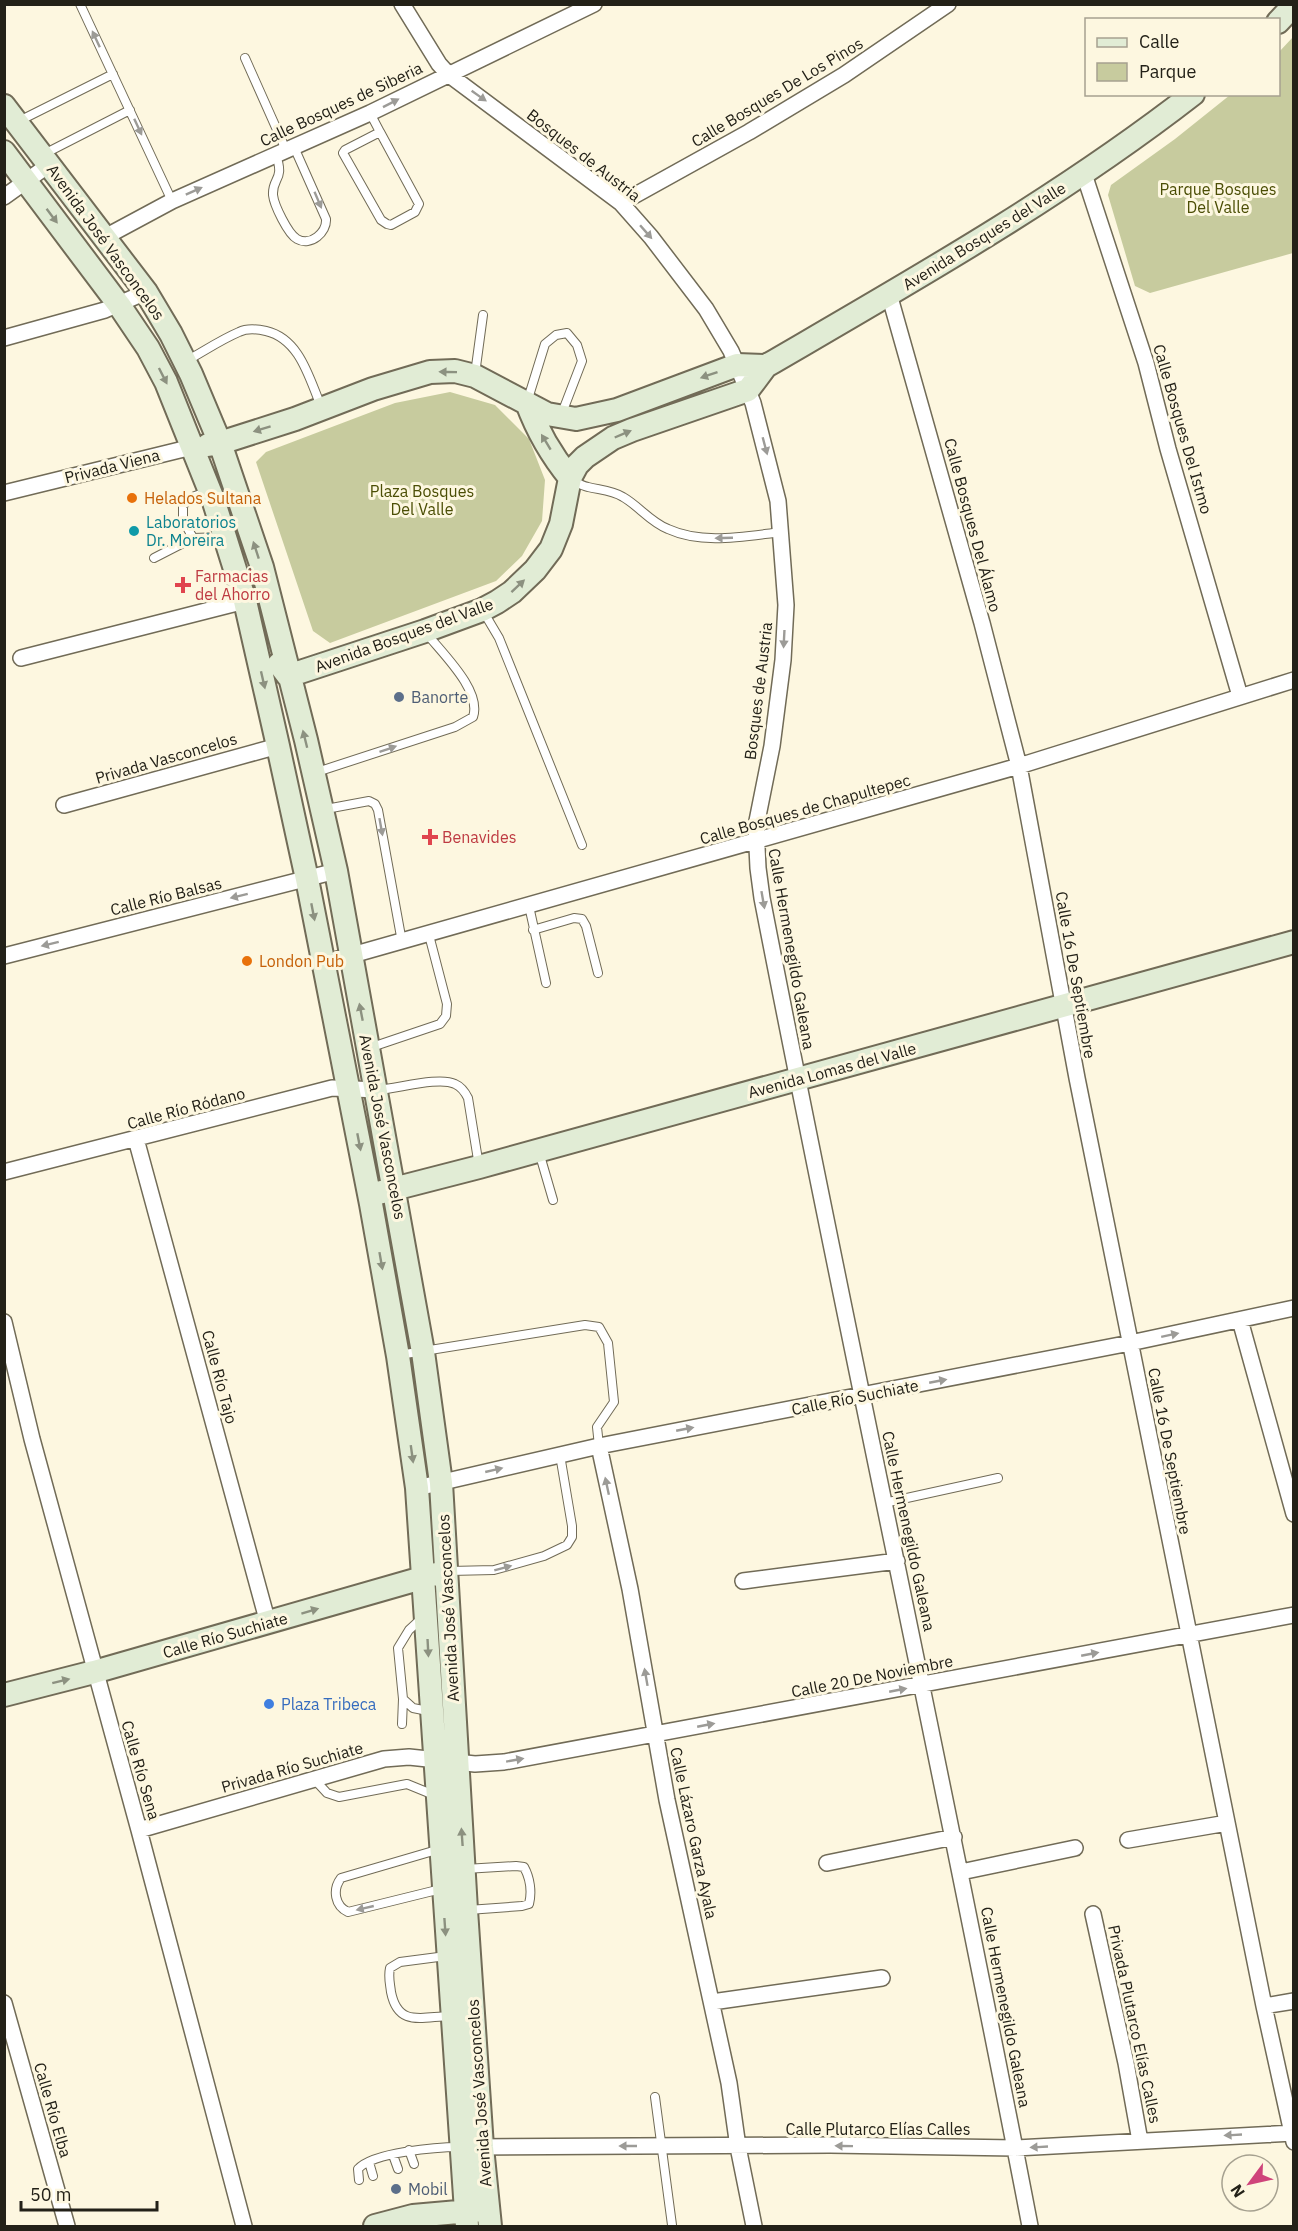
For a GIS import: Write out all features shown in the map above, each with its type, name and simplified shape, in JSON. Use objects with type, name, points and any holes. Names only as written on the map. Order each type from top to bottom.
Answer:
[{"type":"main road","name":"Avenida Bosques del Valle","points":[[288,676],[482,610],[512,592],[535,570],[551,549],[561,524],[570,478],[577,465],[585,458],[614,438],[748,390],[766,366],[973,245],[1084,174],[1190,96]]},
{"type":"main road","name":"Avenida José Vasconcelos","points":[[11,114],[146,292],[184,362],[220,442],[262,567],[306,740],[336,871],[423,1352],[441,1483],[434,1574],[426,1614],[452,2016],[472,2147]]},
{"type":"main road","name":"Avenida José Vasconcelos","points":[[4,152],[120,305],[166,381],[210,490],[245,601],[307,879],[349,1088],[398,1356],[417,1488],[434,1574],[456,1762],[464,1869],[472,2147],[478,2218]]},
{"type":"main road","points":[[220,442],[322,409],[373,389],[430,372],[455,371],[475,376],[547,414],[576,418],[617,410],[737,365],[766,366]]},
{"type":"main road","points":[[527,403],[534,422],[570,478]]},
{"type":"main road","name":"Privada Viena","points":[[192,447],[220,442]]},
{"type":"main road","points":[[245,601],[256,615],[276,660],[288,676]]},
{"type":"main road","name":"Avenida Lomas del Valle","points":[[369,1195],[539,1151],[1293,942]]},
{"type":"main road","name":"Calle Río Suchiate","points":[[4,1695],[94,1672],[434,1574]]},
{"type":"main road","points":[[379,2221],[420,2210],[478,2218]]},
{"type":"street","name":"Bosques de Austria","points":[[402,4],[439,64],[448,74],[621,203],[651,237],[706,309],[748,390],[778,501],[786,605],[783,660],[772,746],[756,826],[756,842]]},
{"type":"street","name":"Calle Bosques de Siberia","points":[[105,237],[172,201],[370,114],[594,4]]},
{"type":"street","name":"Calle Bosques De Los Pinos","points":[[621,203],[749,132],[844,75],[948,4]]},
{"type":"street","points":[[4,196],[26,182],[46,160]]},
{"type":"street","name":"Calle Bosques Del Istmo","points":[[1084,174],[1146,363],[1168,449],[1240,696]]},
{"type":"street","points":[[4,338],[120,305],[146,292]]},
{"type":"street","name":"Calle Bosques Del Álamo","points":[[889,294],[982,623],[1019,766]]},
{"type":"street","name":"Privada Viena","points":[[4,493],[192,447]]},
{"type":"street","points":[[21,658],[245,601]]},
{"type":"street","name":"Calle Bosques de Chapultepec","points":[[324,963],[1019,766],[1293,680]]},
{"type":"street","name":"Privada Vasconcelos","points":[[64,805],[278,746]]},
{"type":"street","name":"Calle 16 De Septiembre","points":[[1019,766],[1079,1090],[1264,2006],[1293,2136]]},
{"type":"street","name":"Calle Hermenegildo Galeana","points":[[756,842],[762,898],[797,1080],[954,1837],[1030,2226]]},
{"type":"street","name":"Calle Río Balsas","points":[[4,956],[336,871]]},
{"type":"street","name":"Calle Río Ródano","points":[[4,1172],[332,1088],[377,1090]]},
{"type":"street","name":"Calle Río Tajo","points":[[136,1140],[268,1623]]},
{"type":"street","name":"Calle Río Suchiate","points":[[417,1488],[598,1446],[1130,1343],[1293,1308]]},
{"type":"street","points":[[1240,1320],[1293,1514]]},
{"type":"street","name":"Calle Río Sena","points":[[4,1322],[32,1439],[244,2226]]},
{"type":"street","name":"Calle Lázaro Garza Ayala","points":[[598,1446],[630,1589],[667,1800],[729,2083],[738,2147],[754,2226]]},
{"type":"street","points":[[743,1581],[897,1561]]},
{"type":"street","name":"Calle 20 De Noviembre","points":[[456,1762],[504,1762],[1293,1615]]},
{"type":"street","name":"Privada Río Suchiate","points":[[139,1830],[384,1759],[434,1758],[456,1762]]},
{"type":"street","points":[[1128,1840],[1227,1823]]},
{"type":"street","points":[[827,1863],[954,1837]]},
{"type":"street","points":[[961,1872],[1075,1848]]},
{"type":"street","name":"Privada Plutarco Elías Calles","points":[[1093,1914],[1126,2063],[1140,2141]]},
{"type":"street","points":[[712,2002],[882,1978]]},
{"type":"street","points":[[1264,2006],[1293,2001]]},
{"type":"street","name":"Calle Río Elba","points":[[4,2004],[67,2226]]},
{"type":"street","name":"Calle Plutarco Elías Calles","points":[[472,2147],[830,2145],[1015,2148],[1293,2136]]},
{"type":"lane","points":[[80,4],[172,201]]},
{"type":"lane","points":[[245,58],[285,150],[326,219],[324,229],[314,239],[306,242],[298,240],[286,226],[274,198],[285,150]]},
{"type":"lane","points":[[11,114],[113,74]]},
{"type":"lane","points":[[46,160],[130,110]]},
{"type":"lane","points":[[370,114],[380,132],[419,204],[415,212],[391,225],[381,220],[343,153],[380,132]]},
{"type":"lane","points":[[475,376],[483,315]]},
{"type":"lane","points":[[184,362],[240,331],[251,329],[272,332],[282,337],[297,351],[322,409]]},
{"type":"lane","points":[[527,403],[546,344],[556,336],[567,333],[578,345],[582,361],[561,417]]},
{"type":"lane","points":[[570,478],[585,487],[624,497],[657,523],[684,535],[717,538],[782,532]]},
{"type":"lane","points":[[193,538],[183,520],[183,504],[210,490]]},
{"type":"lane","points":[[153,558],[193,538],[225,537]]},
{"type":"lane","points":[[482,610],[499,638],[582,845]]},
{"type":"lane","points":[[313,774],[455,727],[472,717],[475,710],[474,701],[468,689],[449,659],[424,631]]},
{"type":"lane","points":[[321,811],[369,801],[378,810],[402,942]]},
{"type":"lane","points":[[529,906],[546,983]]},
{"type":"lane","points":[[533,930],[574,918],[582,919],[586,926],[598,973]]},
{"type":"lane","points":[[368,1048],[440,1024],[446,1016],[447,1004],[429,935]]},
{"type":"lane","points":[[377,1090],[433,1082],[449,1081],[457,1084],[468,1098],[479,1167]]},
{"type":"lane","points":[[539,1151],[553,1200]]},
{"type":"lane","points":[[398,1356],[585,1326],[599,1327],[608,1343],[614,1402],[597,1427],[598,1446]]},
{"type":"lane","points":[[434,1574],[460,1570],[494,1570],[544,1557],[567,1545],[572,1537],[572,1527],[560,1455]]},
{"type":"lane","points":[[884,1503],[998,1478]]},
{"type":"lane","points":[[402,1724],[403,1700],[398,1648],[409,1630],[426,1614]]},
{"type":"lane","points":[[403,1700],[413,1708],[431,1711]]},
{"type":"lane","points":[[314,1779],[327,1793],[339,1797],[407,1784],[436,1796]]},
{"type":"lane","points":[[440,1849],[341,1878],[336,1884],[336,1897],[342,1909],[348,1912],[443,1889]]},
{"type":"lane","points":[[464,1869],[524,1867],[528,1875],[530,1897],[529,1904],[522,1906],[466,1910]]},
{"type":"lane","points":[[447,1956],[400,1962],[390,1968],[388,1976],[394,2005],[403,2015],[452,2016]]},
{"type":"lane","points":[[655,2097],[672,2225]]},
{"type":"lane","points":[[359,2180],[358,2169],[369,2162],[409,2150],[472,2147]]},
{"type":"lane","points":[[409,2150],[414,2164]]},
{"type":"lane","points":[[393,2155],[398,2169]]},
{"type":"lane","points":[[369,2162],[374,2176]]},
{"type":"green space","name":"Parque Bosques Del Valle","points":[[1293,37],[1293,253],[1150,293],[1135,286],[1108,195],[1111,185],[1175,139],[1229,96],[1280,96],[1280,51]]},
{"type":"green space","name":"Plaza Bosques Del Valle","points":[[450,392],[495,405],[529,439],[545,480],[542,521],[522,556],[496,581],[330,643],[313,631],[256,462],[266,452],[395,403]]},
{"type":"place","name":"Helados Sultana","points":[[132,498]]},
{"type":"place","name":"Laboratorios Dr. Moreira","points":[[134,531]]},
{"type":"place","name":"Farmacias del Ahorro","points":[[183,585]]},
{"type":"place","name":"Banorte","points":[[399,697]]},
{"type":"place","name":"Benavides","points":[[430,837]]},
{"type":"place","name":"London Pub","points":[[247,961]]},
{"type":"place","name":"Plaza Tribeca","points":[[269,1704]]},
{"type":"place","name":"Mobil","points":[[396,2189]]}]
